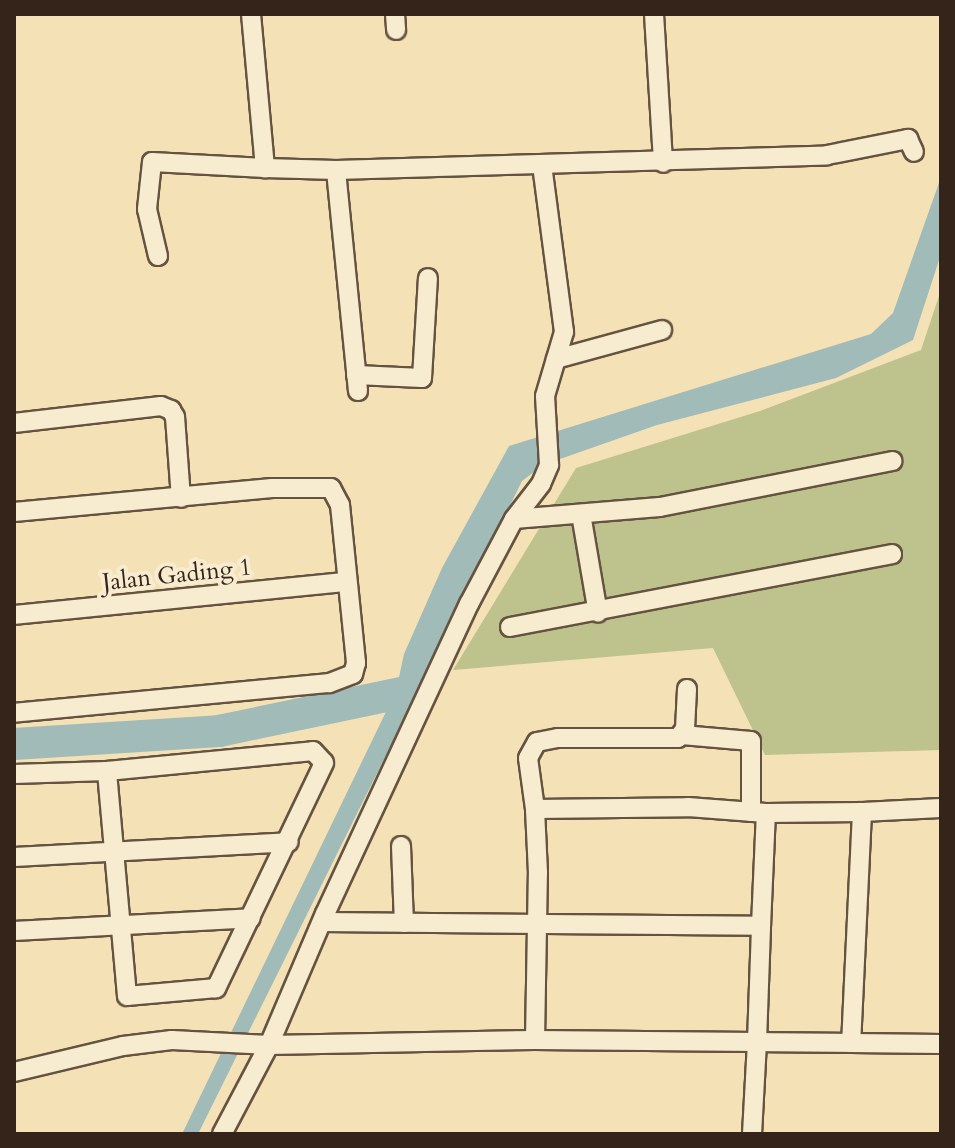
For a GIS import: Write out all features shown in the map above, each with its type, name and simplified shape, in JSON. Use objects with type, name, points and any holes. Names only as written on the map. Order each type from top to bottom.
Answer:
[{"type":"street","points":[[251,14],[265,168]]},
{"type":"street","points":[[654,14],[663,163]]},
{"type":"street","points":[[158,256],[147,209],[152,162],[336,170],[663,163],[827,155],[908,139],[914,152]]},
{"type":"street","points":[[222,1134],[260,1044],[322,922],[429,688],[514,519],[541,484],[549,465],[545,396],[564,332],[542,164]]},
{"type":"street","points":[[336,170],[357,383],[422,378],[428,278]]},
{"type":"street","points":[[556,359],[662,330]]},
{"type":"street","points":[[14,423],[161,406],[171,410],[178,439],[181,498]]},
{"type":"street","points":[[514,519],[660,507],[893,461]]},
{"type":"street","points":[[14,512],[272,488],[331,488],[340,505],[345,582],[356,663],[353,674],[344,679],[14,713]]},
{"type":"street","points":[[581,514],[598,613]]},
{"type":"street","points":[[510,627],[598,613],[892,554]]},
{"type":"street","name":"Jalan Gading 1","points":[[14,615],[345,582]]},
{"type":"street","points":[[682,735],[687,689]]},
{"type":"street","points":[[535,1040],[538,923],[535,809],[528,758],[537,742],[558,738],[678,738],[682,735],[751,741],[758,813],[761,926],[752,1134]]},
{"type":"street","points":[[14,774],[107,771],[313,751],[324,763],[289,842],[216,988],[127,996],[107,771]]},
{"type":"street","points":[[535,809],[688,807],[758,813],[941,808]]},
{"type":"street","points":[[851,1043],[862,812]]},
{"type":"street","points":[[14,857],[289,842]]},
{"type":"street","points":[[401,846],[404,923]]},
{"type":"street","points":[[14,931],[251,918]]},
{"type":"street","points":[[322,922],[761,926]]},
{"type":"street","points":[[14,1072],[123,1046],[172,1040],[260,1044],[535,1040],[941,1044]]},
{"type":"green space","points":[[941,290],[941,750],[765,755],[713,648],[453,670],[576,468],[760,411],[921,350]]},
{"type":"water","points":[[941,177],[941,254],[913,340],[836,378],[657,425],[543,465],[522,481],[198,1134],[182,1134],[396,691],[404,654],[442,568],[509,446],[871,334],[893,313]]},
{"type":"waterway","points":[[14,744],[219,731],[405,692]]}]
